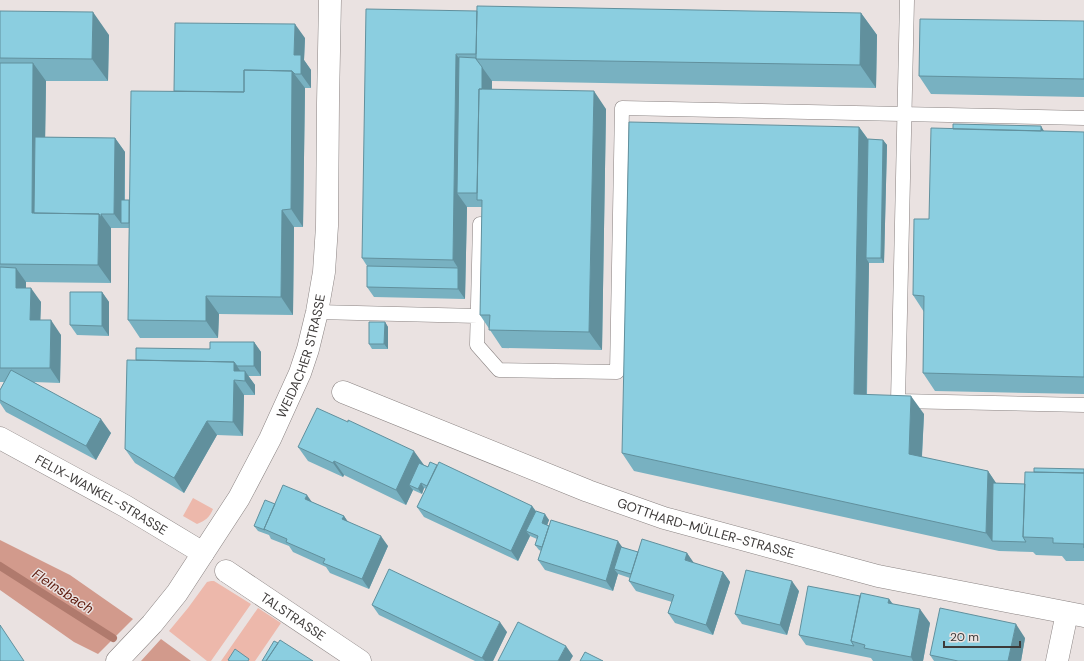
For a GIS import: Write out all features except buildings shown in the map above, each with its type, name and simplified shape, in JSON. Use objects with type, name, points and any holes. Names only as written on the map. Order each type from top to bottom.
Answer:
[{"type":"street","name":"WEIDACHER STRASSE","points":[[117,661],[152,624],[177,593],[239,498],[270,439],[300,373],[308,349],[317,312],[324,272],[327,226],[330,0]]},
{"type":"street","name":"GOTTHARD-MÜLLER-STRASSE","points":[[343,392],[588,491],[664,518],[878,576],[1076,614]]},
{"type":"street","name":"FELIX-WANKEL-STRASSE","points":[[0,438],[125,506],[203,553]]},
{"type":"street","name":"TALSTRASSE","points":[[226,571],[360,661]]},
{"type":"street","points":[[1057,661],[1076,614]]},
{"type":"lane","points":[[907,0],[898,401],[1084,405]]},
{"type":"lane","points":[[480,224],[477,345],[499,370],[616,372],[622,108],[1084,118]]},
{"type":"lane","points":[[317,312],[478,316]]},
{"type":"shaded area","points":[[193,498],[213,509],[207,518],[197,524],[183,516]]},
{"type":"shaded area","points":[[0,540],[70,575],[133,619],[98,654],[74,642],[0,590]]},
{"type":"shaded area","points":[[214,581],[251,604],[211,661],[207,661],[169,631],[207,582]]},
{"type":"shaded area","points":[[258,608],[281,623],[255,661],[221,661]]},
{"type":"shaded area","points":[[161,639],[191,661],[141,661]]},
{"type":"waterway","name":"Fleinsbach","points":[[0,566],[113,638]]}]
